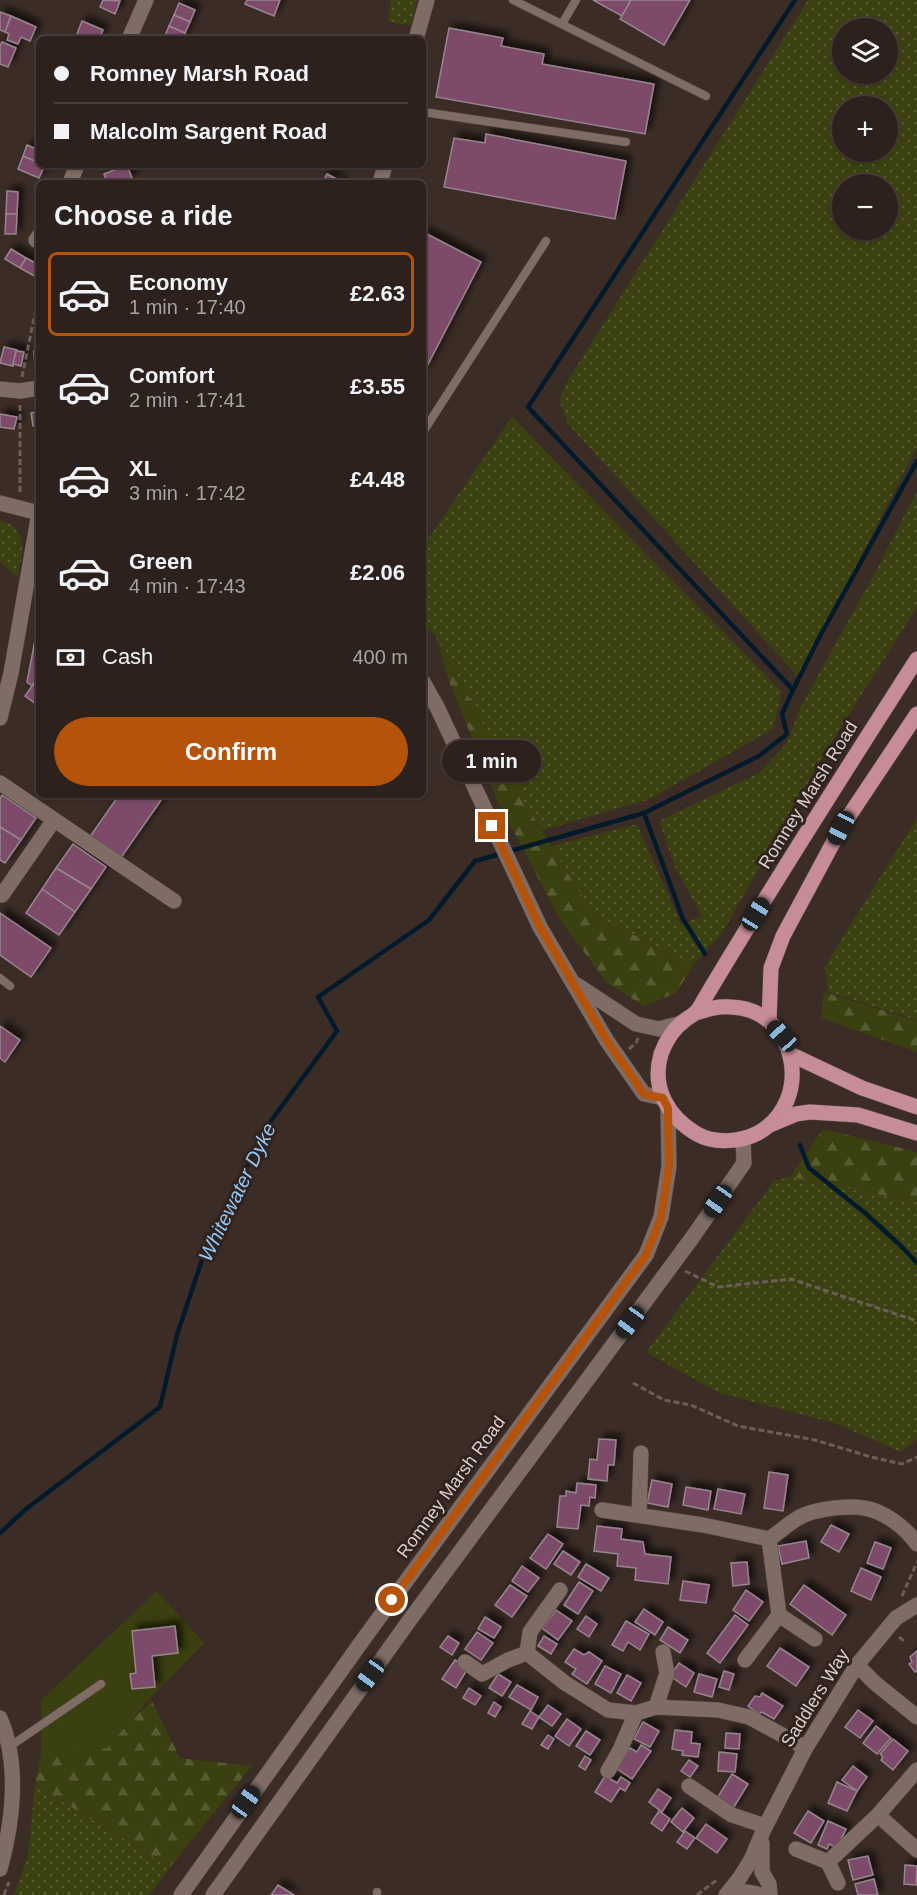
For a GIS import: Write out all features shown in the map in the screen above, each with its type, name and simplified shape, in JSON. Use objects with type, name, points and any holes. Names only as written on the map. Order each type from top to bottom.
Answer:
[{"type":"main road","name":"Romney Marsh Road","points":[[696,1013],[744,932],[917,659]]},
{"type":"main road","points":[[769,1022],[771,968],[783,936],[841,828],[917,714]]},
{"type":"main road","points":[[770,1125],[783,1110],[791,1092],[793,1073],[790,1054],[782,1036],[769,1022],[752,1012],[733,1007],[714,1007],[696,1013],[682,1023],[669,1036],[661,1053],[658,1072],[660,1090],[666,1103],[682,1125],[700,1136],[722,1141],[743,1139],[796,1114],[810,1112],[858,1115],[917,1133]]},
{"type":"main road","points":[[790,1054],[862,1088],[917,1107]]},
{"type":"street","points":[[130,36],[146,0]]},
{"type":"street","points":[[417,36],[427,0]]},
{"type":"street","points":[[0,389],[20,391],[36,388]]},
{"type":"street","points":[[0,503],[36,512]]},
{"type":"street","points":[[0,718],[32,589],[36,546]]},
{"type":"street","points":[[426,687],[540,927],[619,1058],[644,1094],[666,1103]]},
{"type":"street","points":[[0,783],[174,900]]},
{"type":"street","points":[[2,895],[54,820]]},
{"type":"street","points":[[572,982],[636,1024],[659,1029],[682,1023]]},
{"type":"street","name":"Romney Marsh Road","points":[[181,1895],[358,1647],[646,1255],[661,1218],[669,1166],[666,1103]]},
{"type":"street","points":[[213,1895],[409,1621],[672,1266],[744,1163],[743,1139]]},
{"type":"street","points":[[639,1515],[641,1453]]},
{"type":"street","points":[[602,1510],[703,1525],[769,1539],[803,1515],[832,1508],[864,1508],[895,1522],[908,1532],[917,1544]]},
{"type":"street","points":[[745,1660],[779,1615],[769,1539]]},
{"type":"street","points":[[527,1653],[530,1632],[560,1590]]},
{"type":"street","name":"Saddlers Way","points":[[726,1895],[751,1860],[764,1827],[805,1749],[857,1665],[896,1618],[917,1605]]},
{"type":"street","points":[[779,1615],[815,1639]]},
{"type":"street","points":[[656,1707],[667,1673],[663,1652]]},
{"type":"street","points":[[465,1662],[482,1674],[527,1653]]},
{"type":"street","points":[[527,1653],[565,1683],[608,1710],[636,1713],[656,1707],[718,1710],[749,1717],[805,1749]]},
{"type":"street","points":[[857,1665],[875,1683],[917,1716]]},
{"type":"street","points":[[608,1771],[636,1713]]},
{"type":"street","points":[[0,1718],[9,1747],[13,1798],[8,1840],[0,1869]]},
{"type":"street","points":[[828,1862],[878,1815],[917,1770]]},
{"type":"street","points":[[689,1786],[732,1815],[764,1827]]},
{"type":"street","points":[[878,1815],[917,1850]]},
{"type":"street","name":"Saddlers Way","points":[[764,1827],[762,1872],[769,1884],[770,1895]]},
{"type":"street","points":[[796,1849],[828,1862],[838,1883]]},
{"type":"street","points":[[726,1895],[746,1891],[760,1895]]},
{"type":"lane","points":[[513,0],[706,96]]},
{"type":"lane","points":[[562,24],[576,0]]},
{"type":"lane","points":[[426,112],[626,142]]},
{"type":"lane","points":[[426,427],[546,241]]},
{"type":"lane","points":[[0,978],[10,986]]},
{"type":"lane","points":[[9,1747],[101,1684]]},
{"type":"path","points":[[20,508],[20,391],[36,309]]},
{"type":"path","points":[[619,1058],[636,1043],[641,1025]]},
{"type":"path","points":[[672,1266],[718,1287],[791,1279],[917,1321]]},
{"type":"path","points":[[633,1383],[664,1401],[678,1401],[691,1405],[738,1426],[815,1440],[902,1464],[917,1457]]},
{"type":"green space","points":[[391,0],[417,0],[411,25],[388,21]]},
{"type":"green space","points":[[808,0],[917,0],[917,447],[799,678],[568,424],[559,400],[568,380]]},
{"type":"green space","points":[[512,417],[782,692],[773,729],[648,800],[542,830],[524,801],[436,636],[426,627],[426,542]]},
{"type":"green space","points":[[917,491],[917,607],[826,751],[722,933],[693,965],[596,916],[551,846],[637,824],[681,924],[702,916],[675,867],[659,821],[759,773],[787,743],[800,708],[877,569]]},
{"type":"green space","points":[[0,520],[13,526],[21,537],[22,551],[17,577],[0,562]]},
{"type":"green space","points":[[436,636],[524,801],[596,916],[693,965],[676,993],[644,1006],[607,983],[561,921],[497,800],[448,679]]},
{"type":"green space","points":[[917,818],[917,1020],[828,992],[825,966]]},
{"type":"green space","points":[[824,992],[917,1021],[917,1052],[821,1018]]},
{"type":"green space","points":[[823,1129],[917,1152],[917,1202],[790,1177]]},
{"type":"green space","points":[[790,1177],[917,1202],[917,1439],[901,1452],[837,1424],[719,1393],[646,1352],[774,1181]]},
{"type":"green space","points":[[157,1591],[204,1643],[151,1697],[107,1748],[41,1754],[41,1700]],"holes":[[[175,1627],[178,1653],[152,1656],[155,1687],[132,1689],[130,1674],[136,1673],[132,1632]]]},
{"type":"green space","points":[[152,1701],[180,1758],[252,1766],[170,1867],[35,1785],[41,1754],[68,1724],[131,1720]]},
{"type":"green space","points":[[35,1785],[170,1867],[150,1895],[14,1895],[28,1856]]},
{"type":"building","points":[[103,0],[120,1],[115,14],[100,7]]},
{"type":"building","points":[[247,0],[280,0],[274,16],[245,4]]},
{"type":"building","points":[[593,0],[631,0],[622,16]]},
{"type":"building","points":[[631,0],[690,0],[664,45],[620,19]]},
{"type":"building","points":[[179,3],[195,10],[190,22],[174,15]]},
{"type":"building","points":[[0,12],[11,16],[5,32],[0,30]]},
{"type":"building","points":[[174,15],[190,22],[185,33],[169,26]]},
{"type":"building","points":[[11,16],[36,27],[30,41],[21,37],[18,44],[7,40],[9,34],[5,32]]},
{"type":"building","points":[[82,21],[103,30],[100,36],[77,34]]},
{"type":"building","points":[[169,26],[185,33],[184,36],[165,36]]},
{"type":"building","points":[[449,28],[503,38],[501,46],[544,54],[542,64],[654,84],[645,134],[436,97]]},
{"type":"building","points":[[2,42],[16,48],[8,67],[0,64]]},
{"type":"building","points":[[486,134],[626,161],[615,219],[444,187],[454,138],[485,143]]},
{"type":"building","points":[[27,145],[36,149],[36,162],[23,156]]},
{"type":"building","points":[[23,156],[36,162],[36,168],[44,168],[39,178],[18,169]]},
{"type":"building","points":[[119,168],[128,168],[132,178],[106,180],[104,174]]},
{"type":"building","points":[[327,174],[338,180],[324,180]]},
{"type":"building","points":[[7,191],[18,192],[17,214],[6,214]]},
{"type":"building","points":[[6,214],[17,214],[16,234],[5,234]]},
{"type":"building","points":[[426,234],[481,262],[426,368]]},
{"type":"building","points":[[11,249],[26,258],[20,268],[5,259]]},
{"type":"building","points":[[26,258],[36,263],[36,277],[20,268]]},
{"type":"building","points":[[4,347],[17,350],[13,366],[0,363]]},
{"type":"building","points":[[16,351],[24,352],[21,366],[13,364]]},
{"type":"building","points":[[36,412],[36,426],[33,426],[31,413]]},
{"type":"building","points":[[0,414],[17,417],[14,429],[0,427]]},
{"type":"building","points":[[35,640],[36,680],[32,686],[27,682]]},
{"type":"building","points":[[36,680],[36,704],[25,696]]},
{"type":"building","points":[[2,795],[36,818],[21,840],[0,827]]},
{"type":"building","points":[[117,798],[163,798],[120,859],[89,838]]},
{"type":"building","points":[[0,827],[21,840],[5,863],[0,860]]},
{"type":"building","points":[[73,844],[106,867],[91,889],[56,868]]},
{"type":"building","points":[[56,868],[91,889],[75,912],[42,889]]},
{"type":"building","points":[[42,889],[75,912],[59,935],[26,913]]},
{"type":"building","points":[[0,913],[51,948],[31,977],[0,955]]},
{"type":"building","points":[[0,1026],[20,1040],[5,1062],[0,1058]]},
{"type":"building","points":[[599,1439],[616,1440],[614,1465],[608,1465],[607,1481],[588,1479],[590,1459],[597,1460]]},
{"type":"building","points":[[769,1472],[788,1475],[783,1511],[764,1508]]},
{"type":"building","points":[[652,1480],[672,1484],[668,1507],[647,1503]]},
{"type":"building","points":[[577,1483],[596,1485],[595,1498],[590,1497],[589,1506],[581,1505],[578,1529],[557,1527],[560,1496],[566,1496],[566,1491],[576,1493]]},
{"type":"building","points":[[686,1487],[711,1491],[708,1510],[683,1505]]},
{"type":"building","points":[[718,1489],[745,1494],[741,1514],[714,1509]]},
{"type":"building","points":[[831,1525],[849,1534],[839,1552],[821,1542]]},
{"type":"building","points":[[597,1526],[622,1529],[621,1539],[643,1542],[645,1554],[671,1557],[668,1584],[635,1580],[636,1568],[617,1566],[618,1554],[594,1551]]},
{"type":"building","points":[[548,1534],[563,1544],[546,1569],[530,1558]]},
{"type":"building","points":[[806,1541],[809,1558],[782,1564],[778,1546]]},
{"type":"building","points":[[875,1542],[891,1548],[883,1569],[867,1563]]},
{"type":"building","points":[[563,1551],[580,1562],[571,1575],[554,1564]]},
{"type":"building","points":[[747,1562],[749,1584],[733,1586],[731,1563]]},
{"type":"building","points":[[586,1564],[609,1578],[601,1591],[578,1577]]},
{"type":"building","points":[[522,1566],[539,1578],[528,1592],[512,1581]]},
{"type":"building","points":[[861,1568],[881,1577],[871,1600],[851,1591]]},
{"type":"building","points":[[683,1581],[709,1585],[706,1603],[680,1600]]},
{"type":"building","points":[[579,1582],[593,1591],[578,1614],[564,1605]]},
{"type":"building","points":[[510,1585],[527,1596],[512,1617],[495,1605]]},
{"type":"building","points":[[804,1585],[846,1615],[832,1635],[790,1604]]},
{"type":"building","points":[[746,1590],[763,1602],[749,1621],[733,1610]]},
{"type":"building","points":[[644,1609],[663,1622],[655,1635],[635,1622]]},
{"type":"building","points":[[556,1610],[572,1621],[558,1640],[542,1628]]},
{"type":"building","points":[[735,1615],[748,1625],[720,1663],[707,1653]]},
{"type":"building","points":[[586,1616],[597,1624],[589,1637],[577,1629]]},
{"type":"building","points":[[485,1617],[501,1627],[494,1638],[478,1629]]},
{"type":"building","points":[[626,1621],[649,1634],[640,1650],[628,1642],[623,1651],[612,1645]]},
{"type":"building","points":[[175,1626],[178,1653],[152,1656],[155,1687],[132,1689],[130,1674],[136,1673],[132,1631]]},
{"type":"building","points":[[668,1627],[688,1640],[680,1653],[660,1640]]},
{"type":"building","points":[[477,1632],[493,1643],[481,1660],[465,1649]]},
{"type":"building","points":[[448,1636],[459,1643],[452,1655],[440,1647]]},
{"type":"building","points":[[544,1636],[557,1644],[551,1654],[538,1646]]},
{"type":"building","points":[[780,1648],[809,1667],[796,1686],[767,1666]]},
{"type":"building","points":[[574,1649],[584,1655],[589,1652],[602,1661],[587,1684],[572,1674],[576,1669],[565,1662]]},
{"type":"building","points":[[917,1651],[917,1671],[915,1672],[909,1664],[912,1662],[910,1657]]},
{"type":"building","points":[[455,1660],[468,1668],[456,1688],[442,1679]]},
{"type":"building","points":[[679,1663],[694,1673],[686,1687],[670,1676]]},
{"type":"building","points":[[605,1666],[621,1674],[611,1693],[595,1684]]},
{"type":"building","points":[[724,1671],[734,1674],[729,1690],[719,1687]]},
{"type":"building","points":[[498,1674],[511,1682],[502,1696],[489,1688]]},
{"type":"building","points":[[699,1674],[717,1679],[712,1697],[694,1692]]},
{"type":"building","points":[[627,1675],[641,1683],[631,1701],[617,1693]]},
{"type":"building","points":[[517,1685],[538,1697],[531,1710],[509,1697]]},
{"type":"building","points":[[469,1688],[481,1696],[475,1705],[463,1698]]},
{"type":"building","points":[[762,1693],[783,1706],[774,1719],[762,1712],[759,1714],[748,1706],[755,1696],[760,1697]]},
{"type":"building","points":[[494,1702],[501,1707],[495,1717],[488,1713]]},
{"type":"building","points":[[548,1705],[561,1714],[552,1726],[539,1717]]},
{"type":"building","points":[[858,1710],[873,1721],[860,1738],[845,1727]]},
{"type":"building","points":[[530,1711],[539,1717],[532,1729],[522,1724]]},
{"type":"building","points":[[567,1719],[581,1729],[569,1746],[555,1736]]},
{"type":"building","points":[[643,1722],[659,1731],[650,1747],[634,1739]]},
{"type":"building","points":[[876,1726],[891,1738],[877,1754],[863,1743]]},
{"type":"building","points":[[675,1730],[692,1732],[691,1743],[700,1744],[698,1757],[682,1755],[683,1751],[672,1749]]},
{"type":"building","points":[[586,1731],[600,1740],[590,1755],[576,1746]]},
{"type":"building","points":[[726,1733],[740,1734],[739,1749],[725,1748]]},
{"type":"building","points":[[548,1735],[554,1739],[548,1749],[541,1745]]},
{"type":"building","points":[[893,1739],[908,1751],[893,1770],[881,1760],[883,1757],[880,1754]]},
{"type":"building","points":[[641,1745],[651,1751],[632,1779],[616,1768],[630,1748],[637,1752]]},
{"type":"building","points":[[719,1752],[737,1754],[735,1772],[718,1771]]},
{"type":"building","points":[[585,1756],[591,1760],[585,1770],[579,1766]]},
{"type":"building","points":[[689,1760],[698,1766],[690,1777],[681,1771]]},
{"type":"building","points":[[853,1766],[867,1777],[857,1791],[842,1780]]},
{"type":"building","points":[[732,1774],[748,1784],[732,1810],[716,1800]]},
{"type":"building","points":[[605,1776],[617,1783],[621,1777],[630,1783],[625,1791],[620,1788],[611,1802],[595,1792]]},
{"type":"building","points":[[837,1782],[857,1791],[847,1811],[828,1803]]},
{"type":"building","points":[[658,1789],[671,1798],[662,1812],[649,1802]]},
{"type":"building","points":[[682,1808],[694,1818],[683,1832],[671,1822]]},
{"type":"building","points":[[659,1811],[670,1819],[662,1831],[651,1823]]},
{"type":"building","points":[[808,1811],[824,1821],[811,1843],[794,1833]]},
{"type":"building","points":[[828,1821],[846,1829],[837,1848],[829,1844],[827,1849],[818,1845]]},
{"type":"building","points":[[706,1824],[727,1839],[717,1853],[696,1838]]},
{"type":"building","points":[[685,1831],[695,1838],[687,1849],[677,1842]]},
{"type":"building","points":[[868,1856],[873,1875],[853,1880],[848,1860]]},
{"type":"building","points":[[905,1865],[917,1866],[916,1885],[904,1884]]},
{"type":"building","points":[[874,1879],[878,1895],[858,1895],[855,1884]]},
{"type":"building","points":[[278,1885],[294,1895],[271,1895]]},
{"type":"waterway","points":[[793,690],[528,407],[795,0]]},
{"type":"waterway","name":"Whitewater Dyke","points":[[0,1533],[26,1509],[160,1407],[177,1335],[202,1260],[265,1129],[337,1031],[318,997],[429,920],[475,861],[644,813],[759,756],[787,734],[782,714],[793,690],[820,636],[917,461]]},
{"type":"waterway","points":[[644,813],[683,919],[705,954]]},
{"type":"waterway","points":[[800,1145],[809,1168],[865,1213],[917,1263]]},
{"type":"route","points":[[392,1600],[646,1255],[661,1218],[669,1166],[668,1108],[663,1098],[644,1094],[607,1041],[540,927],[492,826]]}]
